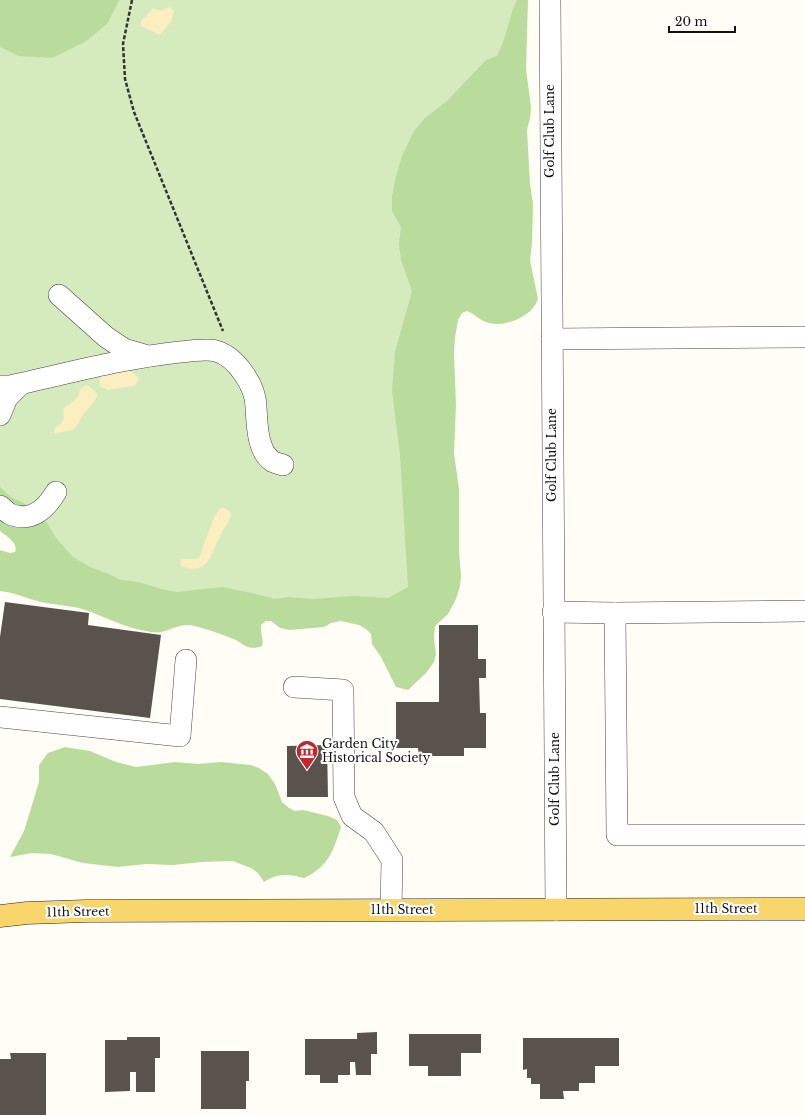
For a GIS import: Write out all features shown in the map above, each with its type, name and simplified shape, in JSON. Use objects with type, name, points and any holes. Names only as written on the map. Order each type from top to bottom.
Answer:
[{"type":"main road","name":"11th Street","points":[[0,916],[28,913],[86,911],[805,909]]},
{"type":"street","name":"Golf Club Lane","points":[[550,0],[556,910]]},
{"type":"street","points":[[59,295],[106,337],[124,349],[150,356]]},
{"type":"street","points":[[552,339],[805,338]]},
{"type":"street","points":[[0,386],[21,384],[150,356],[192,351],[216,351],[232,359],[246,376],[256,403],[257,431],[263,451],[272,461],[283,465]]},
{"type":"street","points":[[0,415],[7,398],[21,384]]},
{"type":"street","points":[[0,506],[10,514],[26,517],[41,512],[56,492]]},
{"type":"street","points":[[554,612],[615,613],[805,611]]},
{"type":"street","points":[[615,613],[617,835],[805,835]]},
{"type":"street","points":[[0,717],[180,736],[186,660]]},
{"type":"street","points":[[294,687],[343,690],[344,797],[352,816],[374,832],[392,860],[391,910]]},
{"type":"path","points":[[132,0],[123,44],[124,79],[134,112],[236,364]]},
{"type":"green space","points":[[0,0],[526,0],[527,300],[452,297],[448,614],[100,602],[0,530]]},
{"type":"green space","points":[[0,0],[119,1],[107,24],[85,42],[52,58],[19,56],[0,47]]},
{"type":"green space","points":[[517,0],[528,0],[526,69],[531,107],[527,130],[530,184],[533,204],[530,260],[538,299],[535,305],[524,316],[510,322],[496,324],[489,323],[467,311],[462,313],[458,320],[454,353],[456,405],[454,453],[459,489],[459,551],[461,576],[456,599],[448,614],[435,626],[434,638],[436,654],[434,662],[426,673],[408,690],[396,687],[381,657],[372,644],[371,634],[359,625],[341,621],[331,623],[324,627],[290,630],[280,628],[271,621],[266,621],[261,625],[263,641],[262,646],[252,648],[221,634],[190,625],[179,626],[161,632],[149,632],[125,626],[85,610],[41,602],[0,591],[0,550],[10,553],[15,552],[16,549],[14,543],[0,531],[0,487],[11,497],[33,509],[47,523],[56,538],[73,557],[92,568],[121,580],[139,582],[177,592],[222,587],[275,599],[288,597],[313,599],[353,596],[388,598],[408,587],[400,455],[392,391],[395,352],[412,291],[401,260],[399,244],[401,227],[392,211],[392,197],[395,180],[402,156],[414,131],[425,118],[447,101],[486,60],[497,56]]},
{"type":"green space","points":[[65,747],[90,751],[116,762],[136,767],[175,762],[198,764],[221,762],[251,765],[268,774],[275,784],[282,802],[289,808],[295,811],[303,810],[328,816],[337,820],[341,827],[328,858],[319,869],[312,874],[304,878],[283,875],[274,877],[264,882],[258,873],[251,868],[233,861],[173,865],[146,864],[118,867],[83,863],[51,854],[32,853],[10,857],[24,831],[39,782],[39,765],[48,753]]},
{"type":"sand","points":[[170,7],[174,11],[171,22],[160,35],[141,26],[141,21],[153,8],[160,11]]},
{"type":"sand","points":[[122,370],[132,372],[138,377],[139,380],[134,386],[107,390],[100,386],[99,380],[102,375]]},
{"type":"sand","points":[[86,385],[92,388],[97,394],[94,402],[73,430],[55,433],[55,428],[64,419],[64,407],[75,400],[80,389]]},
{"type":"sand","points":[[224,508],[230,511],[230,519],[223,530],[209,560],[201,567],[195,569],[181,566],[180,562],[182,559],[199,558],[213,520],[219,509]]},
{"type":"building","points":[[5,602],[89,613],[88,625],[161,635],[150,718],[0,699],[0,637]]},
{"type":"building","points":[[439,625],[478,625],[478,659],[486,659],[486,678],[479,678],[480,713],[486,713],[486,748],[464,748],[464,756],[419,756],[418,748],[396,748],[396,702],[439,702]]},
{"type":"building","name":"Garden City Historical Society","points":[[327,745],[328,797],[287,797],[287,746]]},
{"type":"building","points":[[377,1032],[377,1054],[371,1054],[371,1075],[356,1075],[355,1062],[350,1062],[350,1075],[338,1075],[338,1083],[320,1083],[320,1075],[305,1075],[305,1039],[357,1039],[357,1033]]},
{"type":"building","points":[[409,1034],[481,1034],[481,1053],[461,1053],[461,1076],[428,1076],[428,1066],[409,1066]]},
{"type":"building","points":[[127,1037],[160,1037],[160,1058],[155,1058],[155,1092],[136,1092],[136,1072],[130,1072],[130,1091],[105,1092],[105,1040],[127,1040]]},
{"type":"building","points":[[523,1038],[619,1038],[619,1066],[595,1066],[595,1083],[579,1083],[579,1091],[563,1091],[564,1099],[540,1099],[540,1084],[531,1084],[531,1078],[527,1078],[527,1069],[523,1070]]},
{"type":"building","points":[[201,1051],[249,1051],[249,1081],[246,1081],[246,1109],[201,1109]]},
{"type":"building","points":[[10,1053],[46,1053],[46,1115],[0,1115],[0,1059],[11,1059]]},
{"type":"place","name":"Garden City Historical Society","points":[[307,770]]}]
